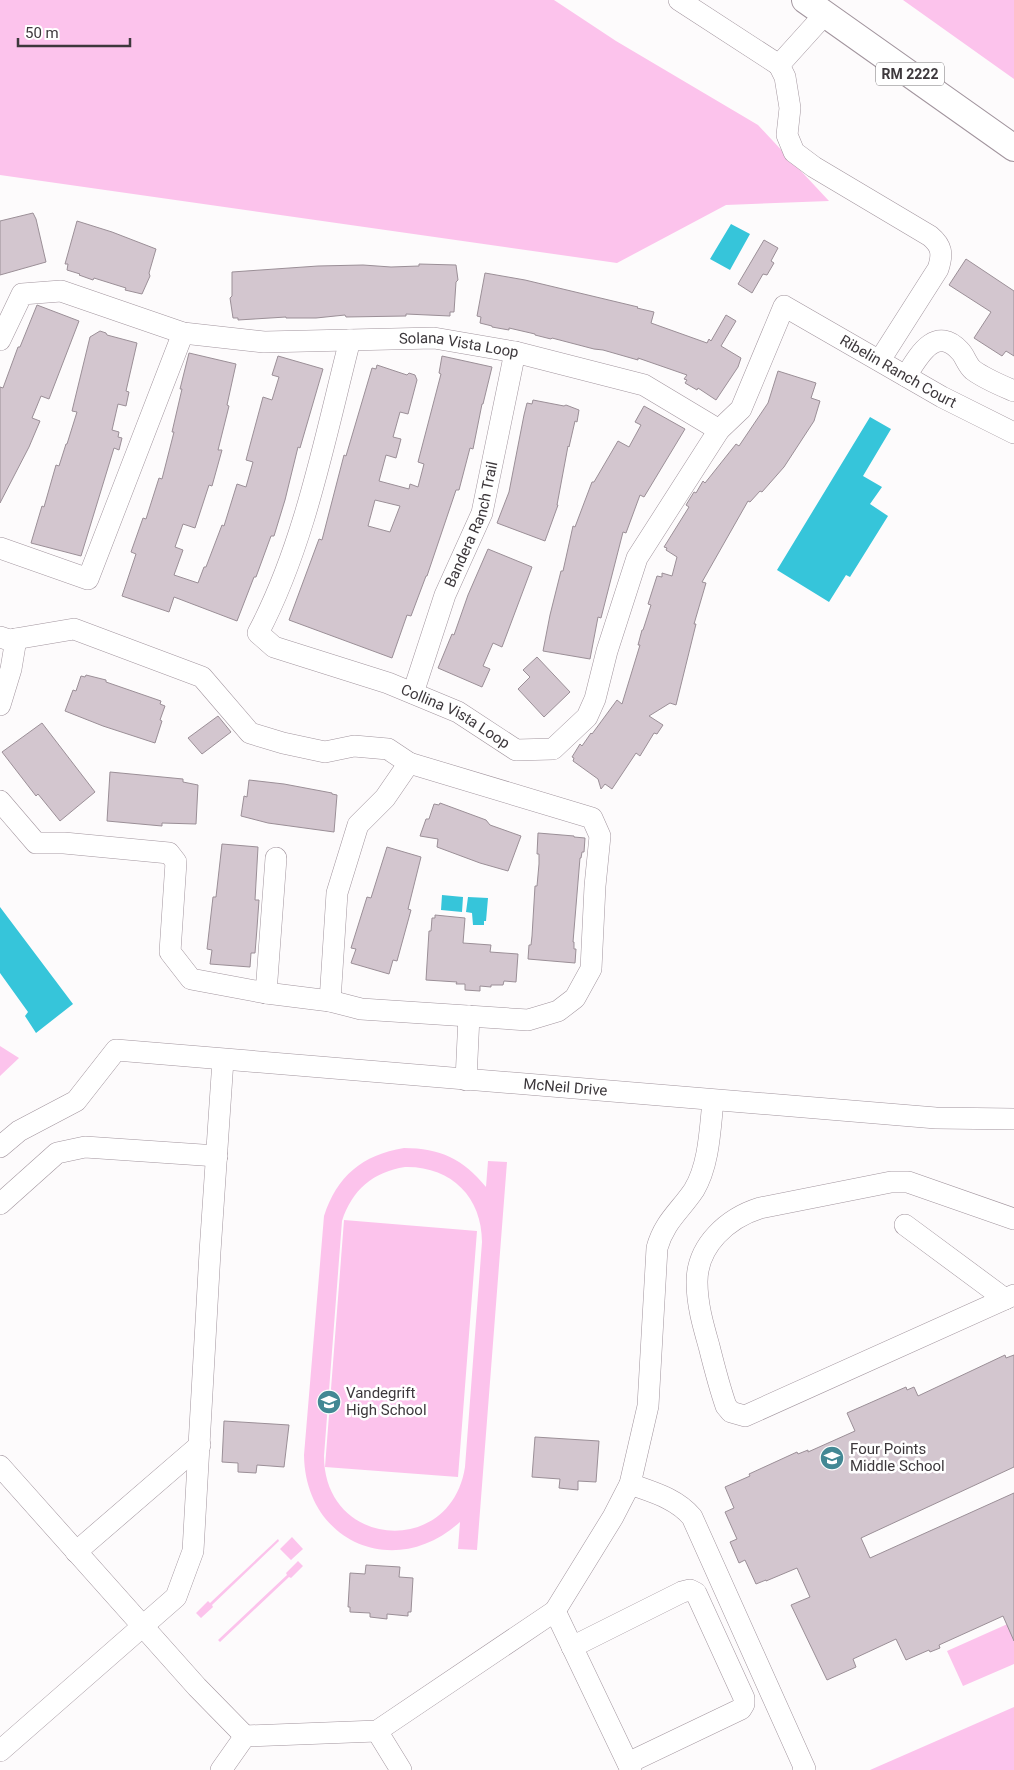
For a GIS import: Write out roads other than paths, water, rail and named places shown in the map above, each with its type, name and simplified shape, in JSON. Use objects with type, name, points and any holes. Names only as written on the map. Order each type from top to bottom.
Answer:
[{"type":"main road","name":"RM 2222","points":[[815,7],[1014,148]]},
{"type":"street","points":[[679,0],[779,65],[785,77],[790,108],[787,135],[794,152],[814,167],[930,236],[938,243],[942,250],[942,258],[938,268],[880,360]]},
{"type":"street","points":[[779,65],[815,7]]},
{"type":"street","name":"Solana Vista Loop","points":[[0,340],[22,294],[61,291],[183,333],[264,342],[434,338],[515,352],[644,385],[718,430]]},
{"type":"street","name":"Ribelin Ranch Court","points":[[784,306],[942,397],[1014,433]]},
{"type":"street","name":"Collina Vista Loop","points":[[350,340],[304,520],[274,603],[258,633],[274,647],[388,683],[458,712],[516,750],[553,749],[587,716],[595,698],[607,651],[637,558],[718,430],[741,409],[784,306]]},
{"type":"street","points":[[0,548],[88,579],[183,333]]},
{"type":"street","points":[[906,376],[924,348],[936,341],[950,342],[961,352],[970,369],[994,383],[1014,391]]},
{"type":"street","name":"Bandera Ranch Trail","points":[[413,694],[445,595],[482,513],[515,352]]},
{"type":"street","points":[[0,705],[11,669],[8,638],[74,629],[202,677],[250,733],[283,743],[325,752],[354,746],[388,749],[409,763],[592,818],[600,836],[594,886],[591,969],[575,998],[558,1011],[528,1020],[361,1009],[191,978],[170,952],[176,862],[169,853],[64,843],[36,844],[0,801]]},
{"type":"street","points":[[330,1002],[337,893],[358,825],[385,798],[409,763]]},
{"type":"street","points":[[266,993],[276,858]]},
{"type":"street","points":[[466,1080],[469,1016]]},
{"type":"street","name":"McNeil Drive","points":[[0,1147],[19,1130],[76,1101],[116,1050],[713,1101],[936,1118],[1014,1119]]},
{"type":"street","points":[[0,1751],[176,1597],[193,1551],[209,1262],[223,1060]]},
{"type":"street","points":[[0,1466],[197,1687],[245,1736],[376,1731],[555,1611],[613,1517],[630,1484],[648,1406],[657,1248],[660,1234],[694,1190],[704,1167],[713,1101]]},
{"type":"street","points":[[0,1204],[58,1153],[85,1147],[217,1156]]},
{"type":"street","points":[[1009,1297],[745,1416],[731,1412],[726,1406],[698,1308],[696,1279],[706,1250],[713,1238],[726,1224],[744,1213],[760,1208],[891,1182],[908,1182],[1014,1219]]},
{"type":"street","points":[[905,1225],[1009,1297]]},
{"type":"street","points":[[76,1552],[200,1445]]},
{"type":"street","points":[[630,1484],[676,1502],[692,1517],[805,1769],[803,1770]]},
{"type":"street","points":[[555,1611],[572,1647],[630,1767],[741,1709],[744,1704],[744,1698],[696,1593],[690,1590],[682,1592],[572,1647]]},
{"type":"street","points":[[376,1731],[401,1770]]},
{"type":"street","points":[[221,1770],[245,1736]]},
{"type":"water","points":[[731,224],[750,234],[730,270],[710,259]]},
{"type":"water","points":[[870,417],[891,429],[863,476],[882,487],[870,504],[888,516],[850,577],[846,575],[829,602],[777,570]]},
{"type":"water","points":[[442,895],[463,897],[462,912],[441,910]]},
{"type":"water","points":[[468,897],[488,898],[484,925],[473,925],[472,913],[466,912]]},
{"type":"water","points":[[0,907],[73,1004],[36,1033],[25,1016],[28,1012],[0,973]]},
{"type":"place","name":"Vandegrift High School","points":[[329,1402]]},
{"type":"place","name":"Four Points Middle School","points":[[832,1458]]}]
